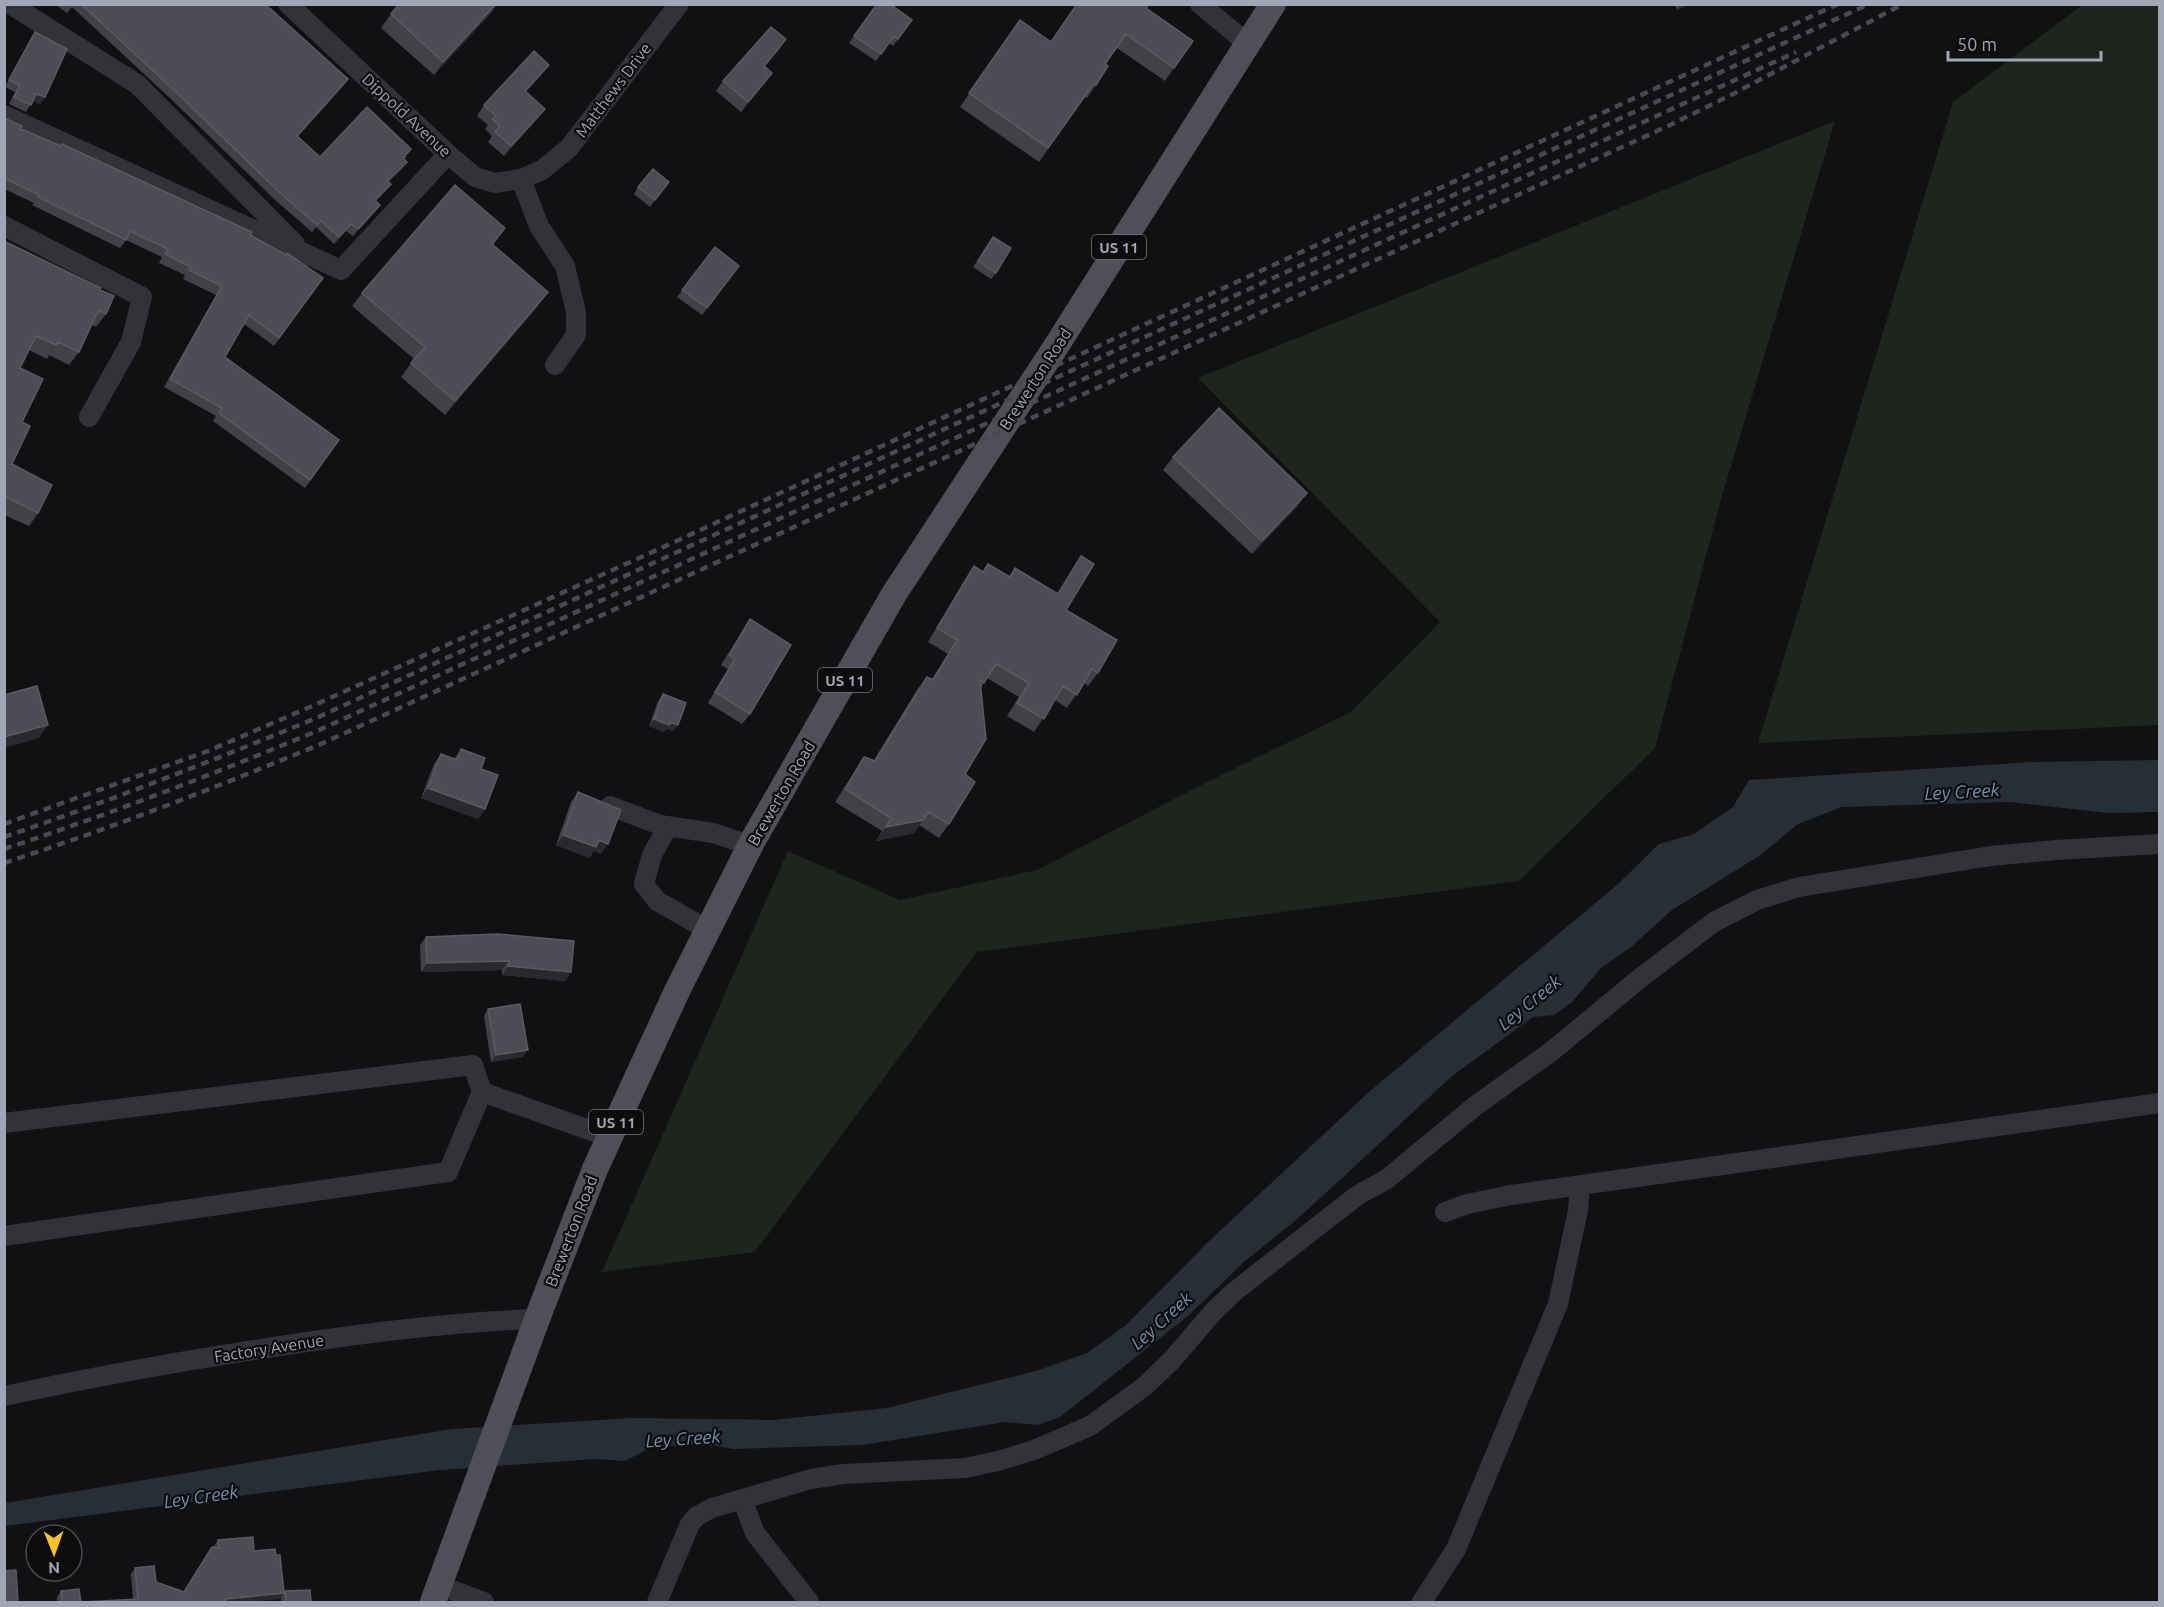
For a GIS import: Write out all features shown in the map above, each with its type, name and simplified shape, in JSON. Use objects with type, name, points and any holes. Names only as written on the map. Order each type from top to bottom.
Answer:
[{"type":"main road","name":"US 11","points":[[1248,44],[1273,4]]},
{"type":"main road","name":"Brewerton Road","points":[[436,1594],[595,1169],[750,845],[894,594],[1248,44]]},
{"type":"street","points":[[10,4],[137,84],[304,253]]},
{"type":"street","name":"Dippold Avenue","points":[[288,4],[475,177],[495,183],[521,179],[542,170]]},
{"type":"street","name":"Matthews Drive","points":[[542,170],[569,148],[679,4]]},
{"type":"street","points":[[1200,4],[1248,44]]},
{"type":"street","points":[[4,115],[341,270],[448,154]]},
{"type":"street","points":[[521,179],[539,226],[565,266],[576,312],[576,335],[555,365]]},
{"type":"street","points":[[4,226],[142,297],[132,342],[90,417]]},
{"type":"street","points":[[610,806],[668,826],[713,833],[750,845]]},
{"type":"street","points":[[668,826],[652,855],[644,884],[657,901],[708,930]]},
{"type":"street","points":[[657,1602],[690,1524],[697,1516],[712,1508],[812,1479],[843,1474],[965,1468],[998,1461],[1034,1450],[1090,1426],[1144,1386],[1172,1360],[1206,1320],[1234,1292],[1317,1226],[1358,1195],[1387,1179],[1475,1106],[1552,1050],[1714,922],[1757,900],[1799,887],[1991,856],[2160,844]]},
{"type":"street","points":[[4,1123],[473,1065],[482,1092],[448,1172],[4,1236]]},
{"type":"street","points":[[482,1092],[609,1137]]},
{"type":"street","points":[[1445,1212],[1467,1204],[1511,1195],[2160,1103]]},
{"type":"street","points":[[1422,1602],[1456,1549],[1558,1304],[1578,1210],[1580,1186]]},
{"type":"street","name":"Factory Avenue","points":[[4,1396],[215,1356],[357,1334],[463,1322],[537,1319]]},
{"type":"street","points":[[742,1499],[755,1533],[809,1602]]},
{"type":"street","points":[[436,1594],[484,1602]]},
{"type":"shaded area","points":[[2082,5],[2159,5],[2159,725],[1758,743],[1953,102]]},
{"type":"shaded area","points":[[1835,121],[1721,499],[1655,748],[1519,881],[977,952],[755,1252],[602,1272],[788,851],[900,900],[1037,870],[1211,780],[1351,712],[1440,622],[1198,378]]},
{"type":"water","name":"Ley Creek","points":[[2159,760],[2159,812],[2107,813],[2009,802],[1842,807],[1798,824],[1759,856],[1672,910],[1631,947],[1601,968],[1572,1002],[1554,1015],[1533,1017],[1451,1077],[1295,1221],[1245,1261],[1188,1316],[1060,1417],[1037,1425],[1005,1422],[863,1445],[733,1449],[705,1444],[652,1447],[625,1461],[595,1459],[440,1470],[5,1526],[5,1503],[452,1429],[633,1418],[773,1420],[886,1408],[1036,1371],[1087,1353],[1126,1325],[1208,1242],[1369,1092],[1618,884],[1659,844],[1694,834],[1733,807],[1749,780],[2033,762]]},
{"type":"building","points":[[81,4],[265,4],[348,79],[297,136],[320,157],[367,107],[411,149],[403,158],[407,162],[387,181],[391,184],[375,200],[380,205],[358,229],[351,224],[339,237],[321,221],[317,225],[280,193]]},
{"type":"building","points":[[399,4],[496,4],[443,62],[391,14]]},
{"type":"building","points":[[877,4],[890,4],[912,20],[898,39],[894,36],[881,54],[854,36]]},
{"type":"building","points":[[1077,4],[1149,4],[1146,8],[1193,41],[1174,68],[1126,34],[1105,64],[1108,66],[1096,85],[1094,83],[1048,148],[969,93],[1020,20],[1051,42]]},
{"type":"building","points":[[771,27],[786,39],[764,66],[772,73],[748,102],[723,81]]},
{"type":"building","points":[[35,32],[67,49],[45,97],[36,94],[31,105],[14,97],[20,85],[9,80]]},
{"type":"building","points":[[534,51],[549,65],[525,91],[545,109],[511,146],[495,132],[500,126],[492,119],[496,116],[484,105]]},
{"type":"building","points":[[4,118],[22,126],[21,129],[61,146],[62,144],[252,232],[250,235],[286,255],[287,253],[323,278],[279,338],[249,315],[225,357],[339,440],[310,480],[219,413],[222,408],[170,379],[222,286],[189,270],[191,267],[165,254],[168,249],[130,231],[126,240],[4,178]]},
{"type":"building","points":[[653,169],[669,182],[655,200],[638,187]]},
{"type":"building","points":[[455,185],[505,228],[492,244],[548,292],[455,401],[411,363],[425,347],[362,293]]},
{"type":"building","points":[[993,237],[1011,248],[996,273],[978,261]]},
{"type":"building","points":[[4,241],[114,296],[106,314],[100,311],[96,315],[79,352],[58,342],[56,345],[36,336],[20,368],[43,379],[22,422],[30,426],[12,464],[52,485],[38,513],[4,496]]},
{"type":"building","points":[[715,247],[739,266],[707,308],[682,290]]},
{"type":"building","points":[[1219,408],[1307,493],[1262,541],[1173,457]]},
{"type":"building","points":[[1081,556],[1094,564],[1066,610],[1117,640],[1098,673],[1092,669],[1077,695],[1063,686],[1044,719],[1017,703],[1029,683],[996,664],[984,683],[980,680],[986,739],[965,774],[975,782],[949,824],[928,812],[923,820],[886,827],[891,818],[845,789],[864,757],[875,761],[927,677],[933,680],[957,640],[937,628],[974,566],[983,572],[988,564],[1010,577],[1015,568],[1058,594]]},
{"type":"building","points":[[750,619],[791,645],[750,714],[715,692],[735,659],[729,655]]},
{"type":"building","points":[[37,686],[48,725],[4,737],[4,695]]},
{"type":"building","points":[[663,694],[686,703],[678,725],[670,722],[669,725],[654,719]]},
{"type":"building","points":[[461,749],[485,758],[481,769],[498,775],[485,809],[428,788],[441,754],[457,760]]},
{"type":"building","points":[[578,792],[621,810],[608,844],[599,840],[596,847],[563,835]]},
{"type":"building","points":[[498,934],[574,941],[571,972],[508,966],[509,961],[427,963],[426,937]]},
{"type":"building","points":[[520,1004],[528,1050],[496,1055],[488,1009]]},
{"type":"building","points":[[253,1537],[254,1551],[275,1549],[276,1555],[280,1555],[284,1593],[226,1599],[226,1602],[83,1602],[138,1599],[135,1568],[154,1566],[156,1582],[184,1592],[212,1547],[219,1548],[218,1540]]},
{"type":"building","points":[[16,1570],[18,1602],[4,1602],[4,1571]]},
{"type":"building","points":[[79,1589],[81,1602],[62,1602],[61,1591]]},
{"type":"building","points":[[310,1590],[311,1602],[286,1602],[285,1591]]},
{"type":"railway","points":[[4,824],[208,751],[310,707],[670,544],[1838,4]]},
{"type":"railway","points":[[4,837],[160,780],[314,719],[1869,4]]},
{"type":"railway","points":[[4,863],[164,807],[321,744],[1668,126],[1903,4]]},
{"type":"railway","points":[[4,849],[162,793],[317,731],[1796,52]]}]
